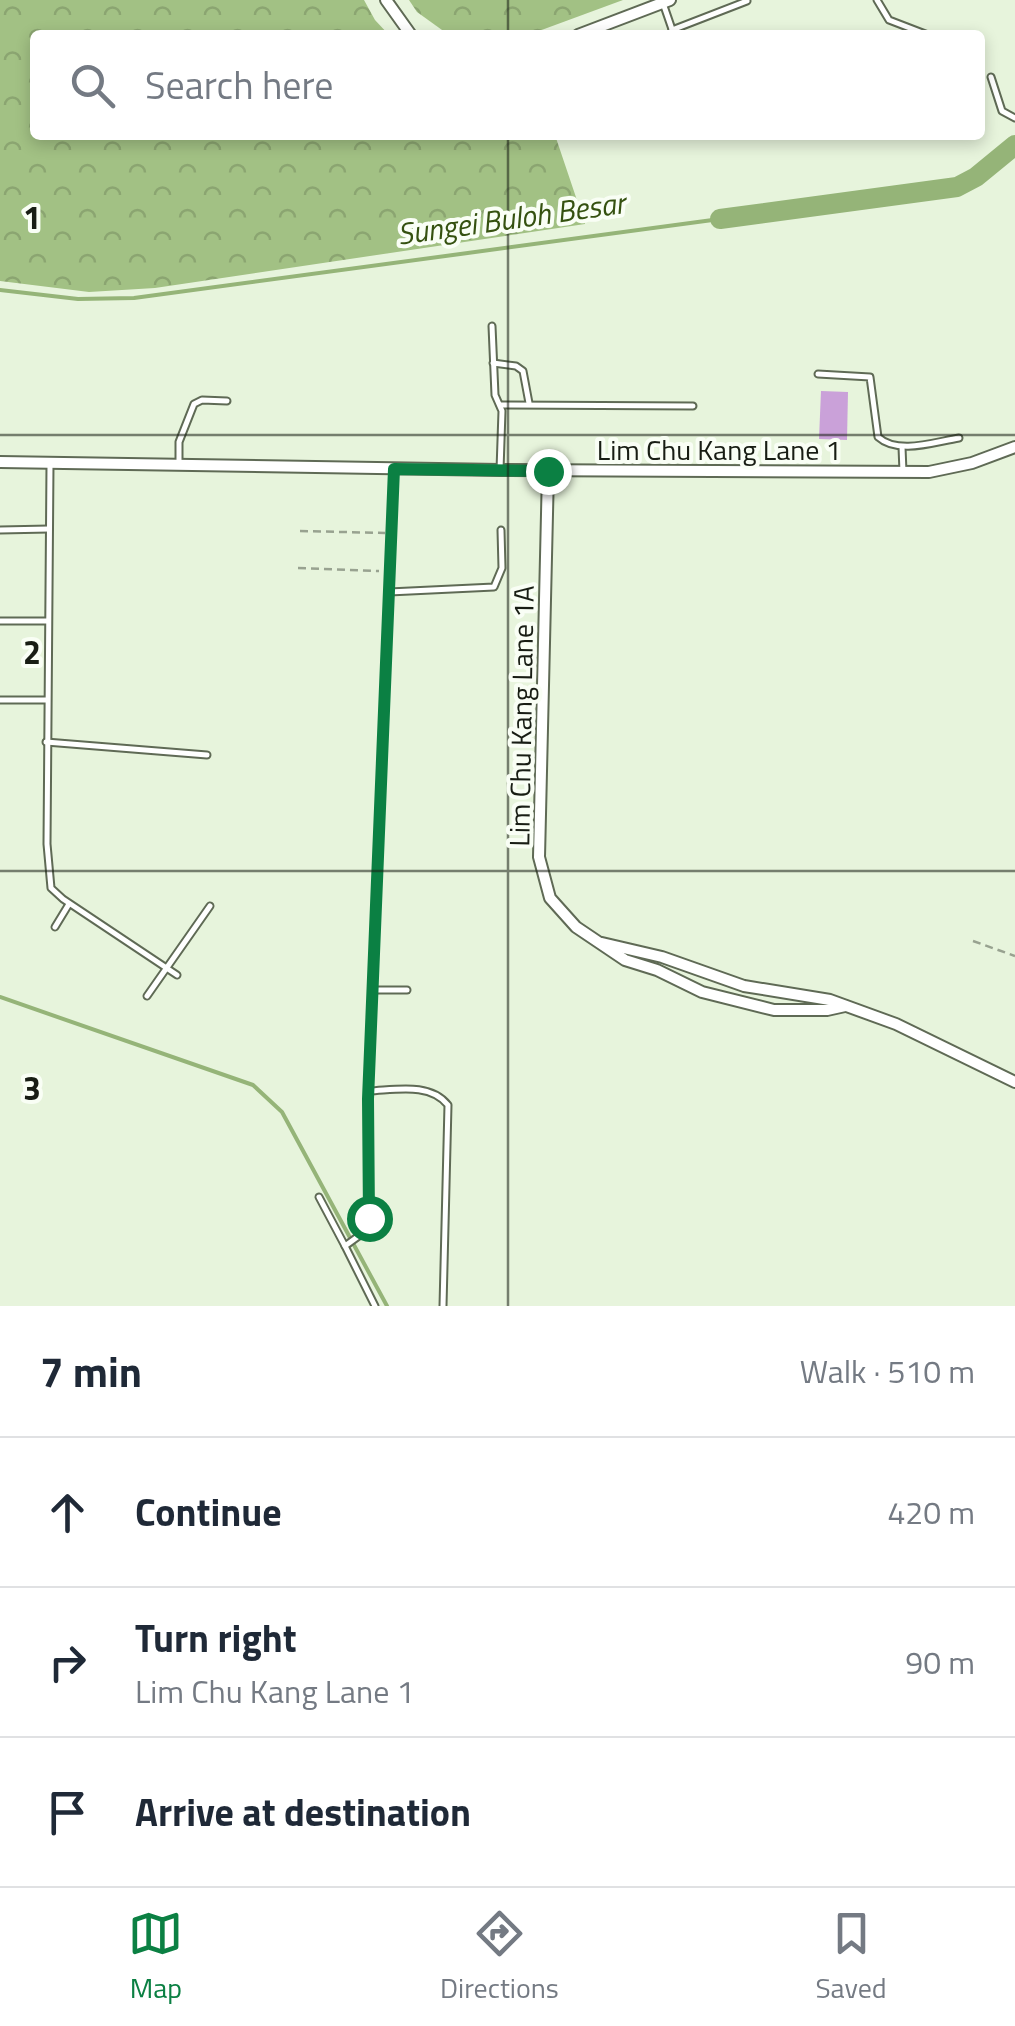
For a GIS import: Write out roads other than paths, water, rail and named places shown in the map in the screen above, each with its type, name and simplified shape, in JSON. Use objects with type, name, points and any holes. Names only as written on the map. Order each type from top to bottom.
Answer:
[{"type":"street","points":[[386,0],[407,30]]},
{"type":"street","points":[[591,30],[666,1]]},
{"type":"street","name":"Lim Chu Kang Lane 1","points":[[0,462],[548,471],[930,472],[972,463],[1015,447]]},
{"type":"street","name":"Lim Chu Kang Lane 1A","points":[[548,471],[539,857],[550,898],[576,926],[625,960],[658,970],[702,992],[774,1010],[828,1010],[845,1006]]},
{"type":"street","name":"Lim Chu Kang Lane 1A","points":[[596,942],[662,958],[744,986],[830,1000],[896,1024],[1015,1082]]},
{"type":"lane","points":[[877,0],[888,20],[915,30]]},
{"type":"lane","points":[[666,1],[672,30]]},
{"type":"lane","points":[[680,30],[747,1]]},
{"type":"lane","points":[[991,77],[1002,111],[1015,118]]},
{"type":"lane","points":[[492,326],[495,395],[500,404],[500,470]]},
{"type":"lane","points":[[494,363],[519,367],[525,376],[529,403]]},
{"type":"lane","points":[[818,374],[870,377],[879,440],[902,446],[959,438]]},
{"type":"lane","points":[[180,465],[178,442],[194,404],[202,400],[227,401]]},
{"type":"lane","points":[[500,404],[693,406]]},
{"type":"lane","points":[[902,446],[903,472]]},
{"type":"lane","points":[[50,463],[46,742],[51,888],[177,975]]},
{"type":"lane","points":[[346,1245],[367,1230],[369,1218],[369,1092],[394,469]]},
{"type":"lane","points":[[0,530],[49,529]]},
{"type":"lane","points":[[390,592],[494,587],[502,568],[501,530]]},
{"type":"lane","points":[[0,622],[48,622]]},
{"type":"lane","points":[[0,700],[47,700]]},
{"type":"lane","points":[[46,742],[207,755]]},
{"type":"lane","points":[[55,927],[70,904]]},
{"type":"lane","points":[[148,996],[210,906]]},
{"type":"lane","points":[[374,990],[407,990]]},
{"type":"lane","points":[[369,1092],[423,1089],[441,1096],[448,1105],[443,1306]]},
{"type":"lane","points":[[319,1198],[375,1306]]},
{"type":"waterway","name":"Sungei Buloh Besar","points":[[720,219],[957,187],[976,177],[1015,145]]},
{"type":"waterway","name":"Sungei Buloh Besar","points":[[0,290],[78,299],[134,298],[720,219]]},
{"type":"waterway","points":[[0,997],[253,1085],[282,1112],[387,1306]]}]
